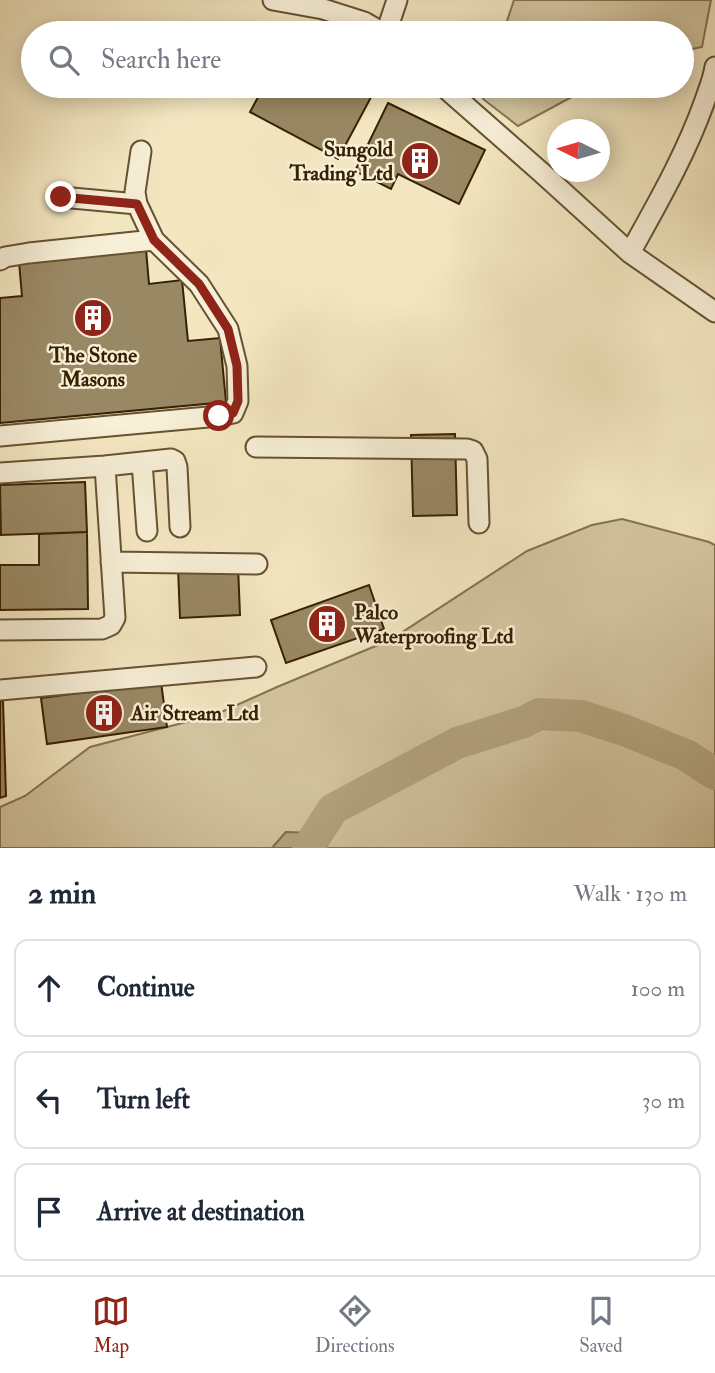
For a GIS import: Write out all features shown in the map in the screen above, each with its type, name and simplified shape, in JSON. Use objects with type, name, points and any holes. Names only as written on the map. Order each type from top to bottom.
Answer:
[{"type":"street","points":[[273,0],[323,9],[361,21]]},
{"type":"street","points":[[389,21],[397,0]]},
{"type":"street","points":[[630,253],[684,154],[715,67]]},
{"type":"street","points":[[457,98],[630,253],[715,312]]},
{"type":"street","points":[[0,436],[233,413],[238,401],[237,366],[228,329],[199,284],[154,240],[137,204],[135,192],[141,151]]},
{"type":"street","points":[[61,197],[137,204]]},
{"type":"street","points":[[0,260],[29,253],[154,240]]},
{"type":"street","points":[[256,447],[467,449],[473,452],[477,459],[479,523]]},
{"type":"street","points":[[0,472],[171,459],[177,467],[180,527]]},
{"type":"street","points":[[142,462],[147,531]]},
{"type":"street","points":[[0,630],[102,629],[111,625],[115,618],[104,466]]},
{"type":"street","points":[[111,562],[257,564]]},
{"type":"street","points":[[0,690],[256,667]]},
{"type":"shaded area","points":[[514,0],[711,0],[702,47],[694,49],[694,21],[507,21]]},
{"type":"shaded area","points":[[483,98],[570,98],[518,126]]},
{"type":"shaded area","points":[[622,519],[715,545],[715,848],[323,848],[326,845],[286,832],[272,848],[0,848],[0,807],[25,796],[90,747],[217,714],[390,640],[527,551],[592,525]]},
{"type":"shaded area","points":[[286,832],[315,833],[326,845],[323,848],[272,848]]},
{"type":"building","points":[[258,98],[371,98],[338,159],[250,112]]},
{"type":"building","name":"Sungold Trading Ltd","points":[[388,103],[485,150],[459,204],[398,174],[391,189],[355,171]]},
{"type":"building","name":"The Stone Masons","points":[[146,249],[149,284],[182,280],[188,341],[220,338],[226,402],[0,423],[0,298],[22,296],[19,262]]},
{"type":"building","points":[[455,434],[457,515],[413,516],[411,435]]},
{"type":"building","points":[[85,482],[87,532],[1,535],[0,485]]},
{"type":"building","points":[[87,532],[88,609],[0,610],[0,565],[39,565],[39,534]]},
{"type":"building","points":[[238,565],[240,615],[180,618],[178,568]]},
{"type":"building","name":"Palco Waterproofing Ltd","points":[[369,585],[384,629],[286,663],[271,620]]},
{"type":"building","name":"Air Stream Ltd","points":[[161,682],[167,727],[47,744],[41,698]]},
{"type":"building","points":[[0,701],[3,701],[6,796],[0,798]]},
{"type":"waterway","points":[[308,848],[333,809],[457,743],[524,722],[539,714],[581,716],[624,730],[686,755],[715,774]]},
{"type":"place","name":"Sungold Trading Ltd","points":[[420,161]]},
{"type":"place","name":"The Stone Masons","points":[[93,318]]},
{"type":"place","name":"Palco Waterproofing Ltd","points":[[327,624]]},
{"type":"place","name":"Air Stream Ltd","points":[[104,713]]},
{"type":"route","points":[[61,197],[137,204],[154,240],[199,284],[228,329],[237,366],[238,401],[233,413],[219,416]]}]
